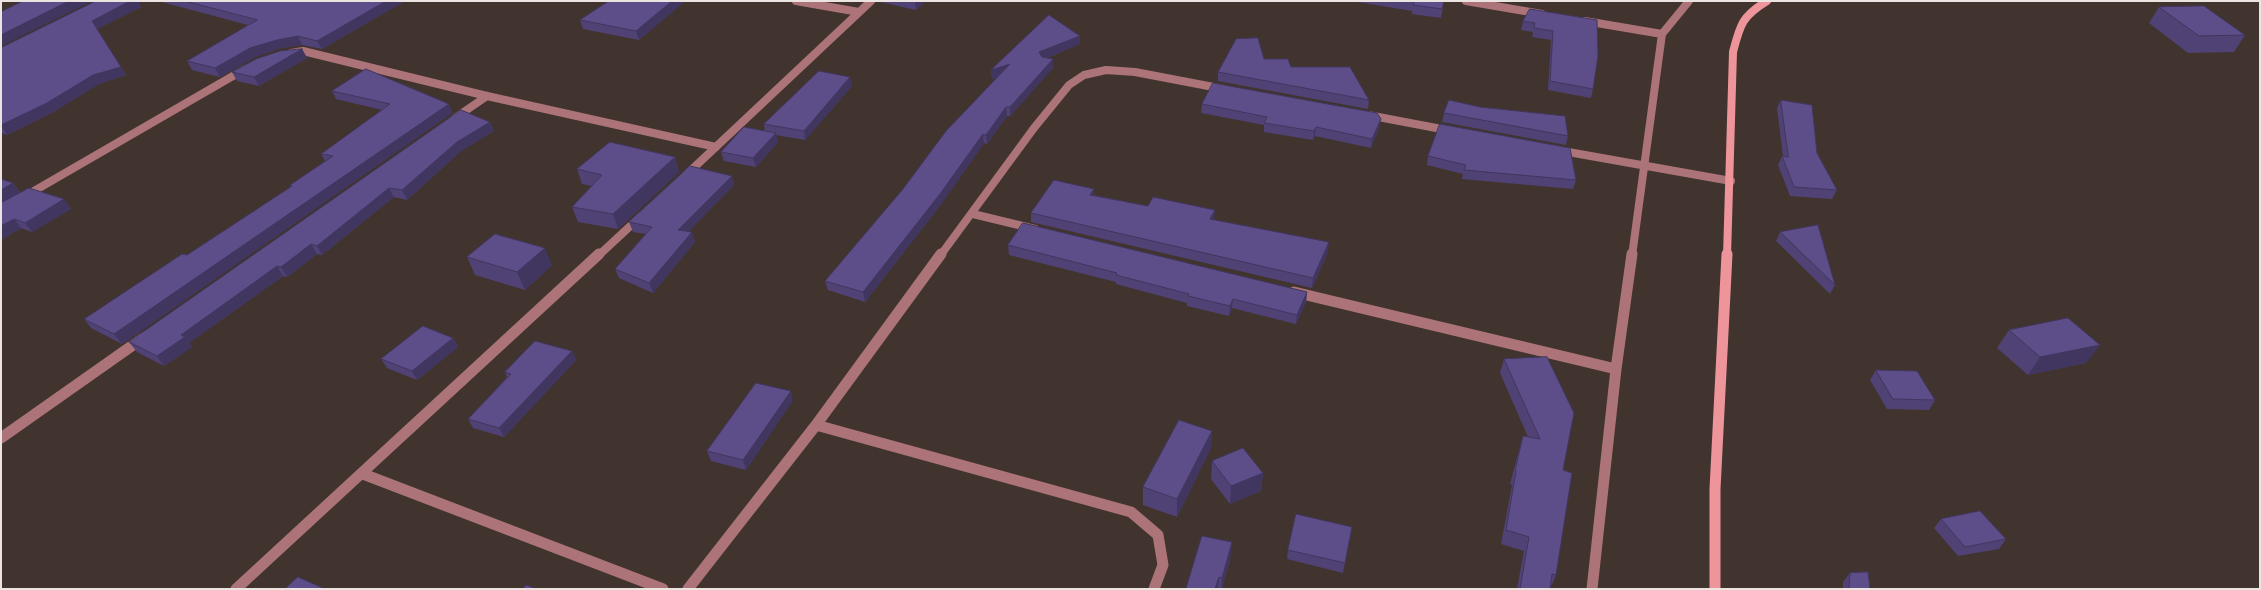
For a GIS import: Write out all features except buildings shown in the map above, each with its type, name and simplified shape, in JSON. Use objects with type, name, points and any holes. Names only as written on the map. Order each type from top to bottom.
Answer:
[{"type":"street","points":[[796,1],[859,12]]},
{"type":"street","points":[[680,180],[871,1]]},
{"type":"street","points":[[1466,1],[1554,16]]},
{"type":"street","points":[[1592,589],[1616,370],[1642,166],[1662,34],[1689,1]]},
{"type":"street","points":[[1715,589],[1715,490],[1731,181],[1733,52],[1740,24],[1757,7],[1767,1]]},
{"type":"street","points":[[1574,19],[1662,34]]},
{"type":"street","points":[[282,54],[304,51],[487,96],[716,147]]},
{"type":"street","points":[[1,210],[250,66]]},
{"type":"street","points":[[688,589],[816,424],[1069,85],[1084,75],[1106,70],[1135,72],[1233,90]]},
{"type":"street","points":[[447,124],[487,96]]},
{"type":"street","points":[[1360,114],[1467,134]]},
{"type":"street","points":[[1545,148],[1731,181]]},
{"type":"street","points":[[236,589],[651,207]]},
{"type":"street","points":[[973,214],[1049,233]]},
{"type":"street","points":[[1280,288],[1616,370]]},
{"type":"street","points":[[1,438],[155,329]]},
{"type":"street","points":[[816,424],[1131,512],[1158,535],[1163,565],[1154,589]]},
{"type":"street","points":[[363,474],[663,589]]}]
